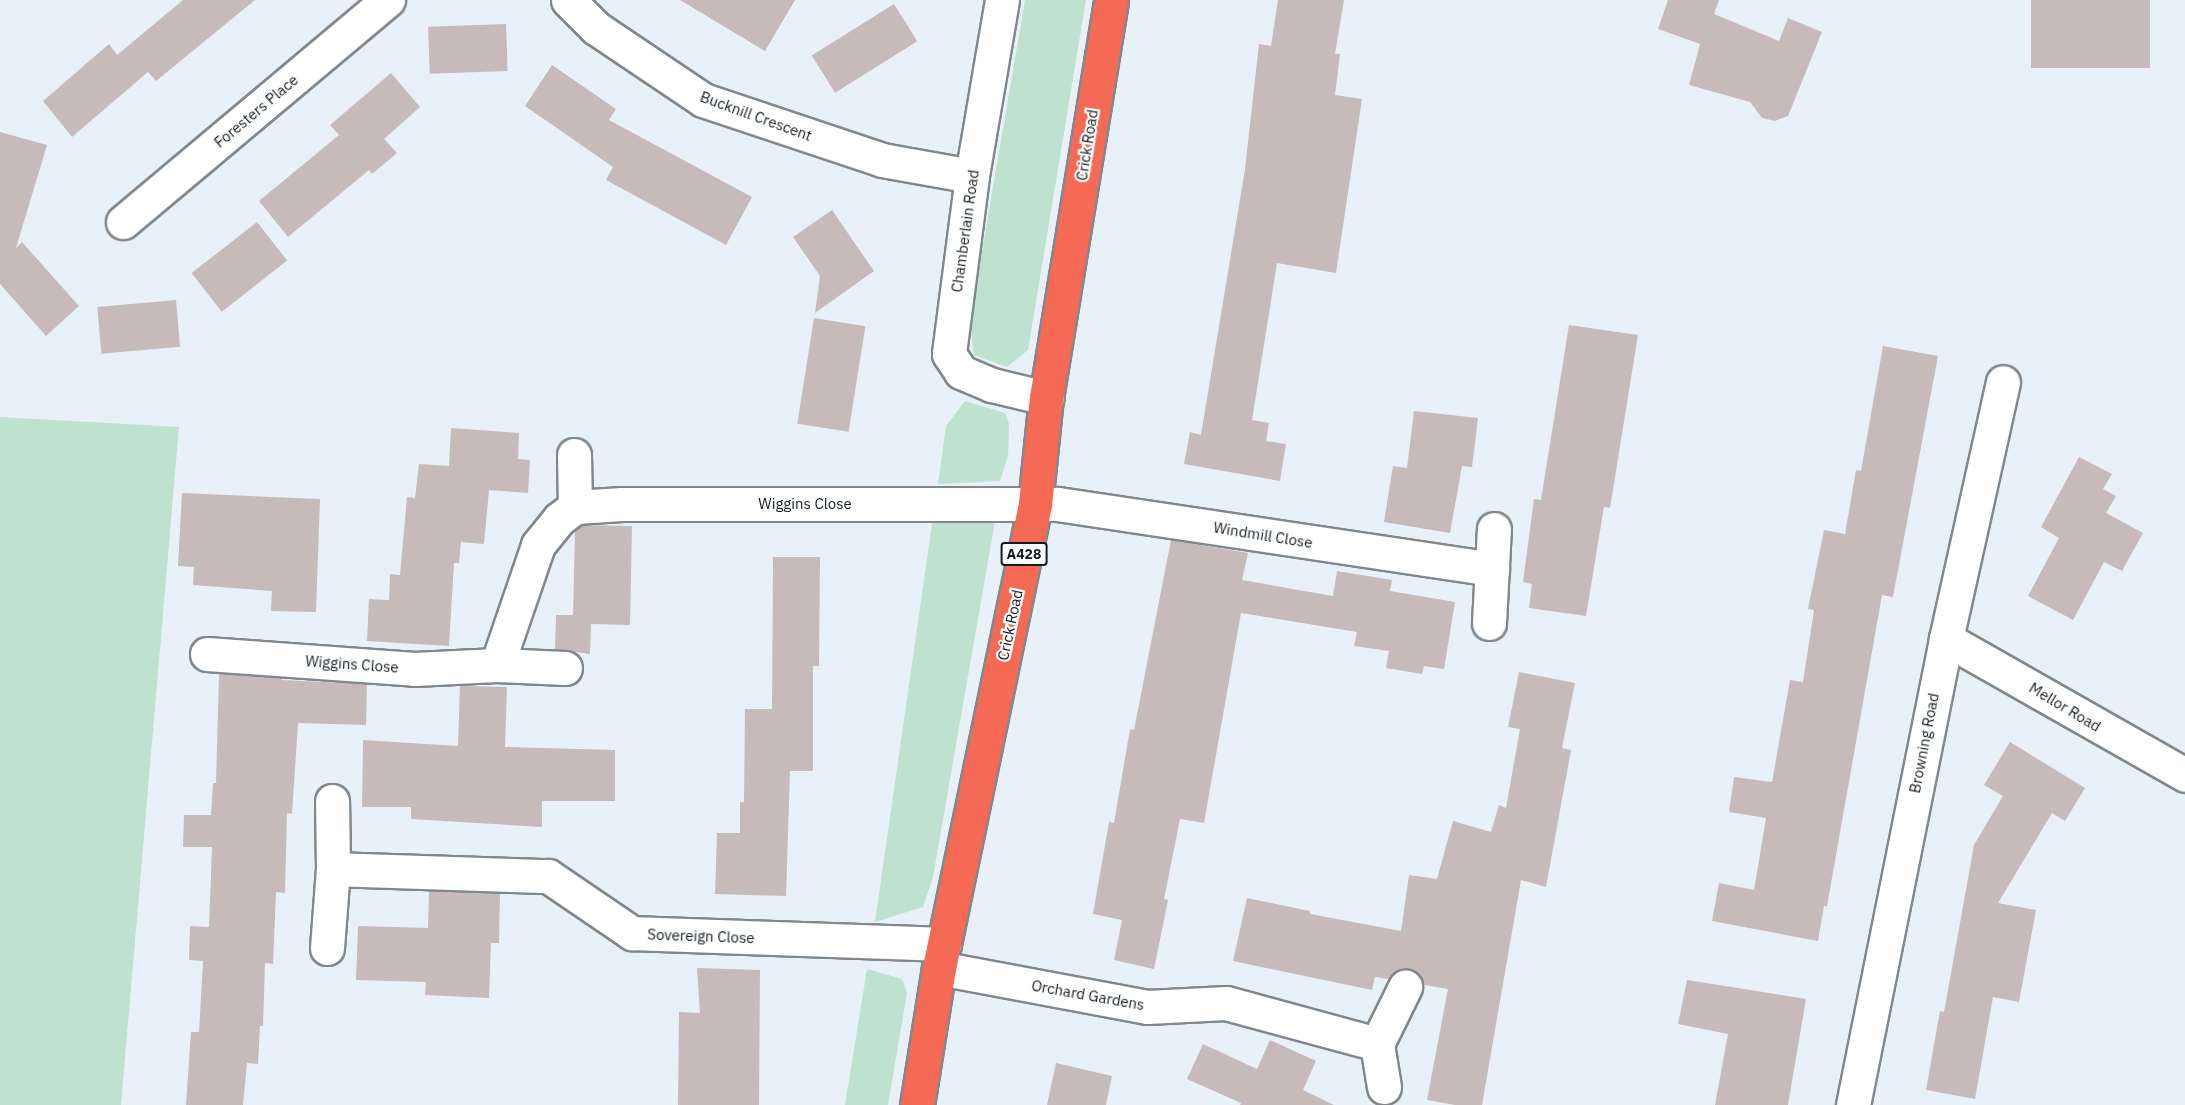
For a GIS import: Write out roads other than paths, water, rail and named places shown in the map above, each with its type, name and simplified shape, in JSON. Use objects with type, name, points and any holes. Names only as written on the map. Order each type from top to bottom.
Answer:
[{"type":"highway","name":"Crick Road","points":[[917,1105],[942,956],[1035,504],[1046,398],[1111,0]]},
{"type":"street","name":"Foresters Place","points":[[123,222],[388,0]]},
{"type":"street","name":"Bucknill Crescent","points":[[568,0],[596,28],[703,100],[882,160],[972,176]]},
{"type":"street","name":"Chamberlain Road","points":[[1002,0],[972,176],[949,354],[961,372],[992,385],[1046,398]]},
{"type":"street","name":"Browning Road","points":[[1852,1105],[1946,639],[2003,382]]},
{"type":"street","points":[[497,665],[538,545],[559,519],[575,507],[574,455]]},
{"type":"street","name":"Wiggins Close","points":[[575,507],[622,504],[1035,504]]},
{"type":"street","name":"Windmill Close","points":[[1035,504],[1058,504],[1492,569]]},
{"type":"street","points":[[1489,622],[1494,529]]},
{"type":"street","name":"Mellor Road","points":[[1946,639],[2185,775]]},
{"type":"street","name":"Wiggins Close","points":[[207,654],[414,669],[497,665],[565,668]]},
{"type":"street","points":[[327,948],[333,869],[332,801]]},
{"type":"street","name":"Sovereign Close","points":[[333,869],[548,876],[632,933],[942,956]]},
{"type":"street","name":"Orchard Gardens","points":[[942,956],[1147,1007],[1226,1003],[1377,1044]]},
{"type":"street","points":[[1384,1087],[1377,1044],[1405,987]]}]
